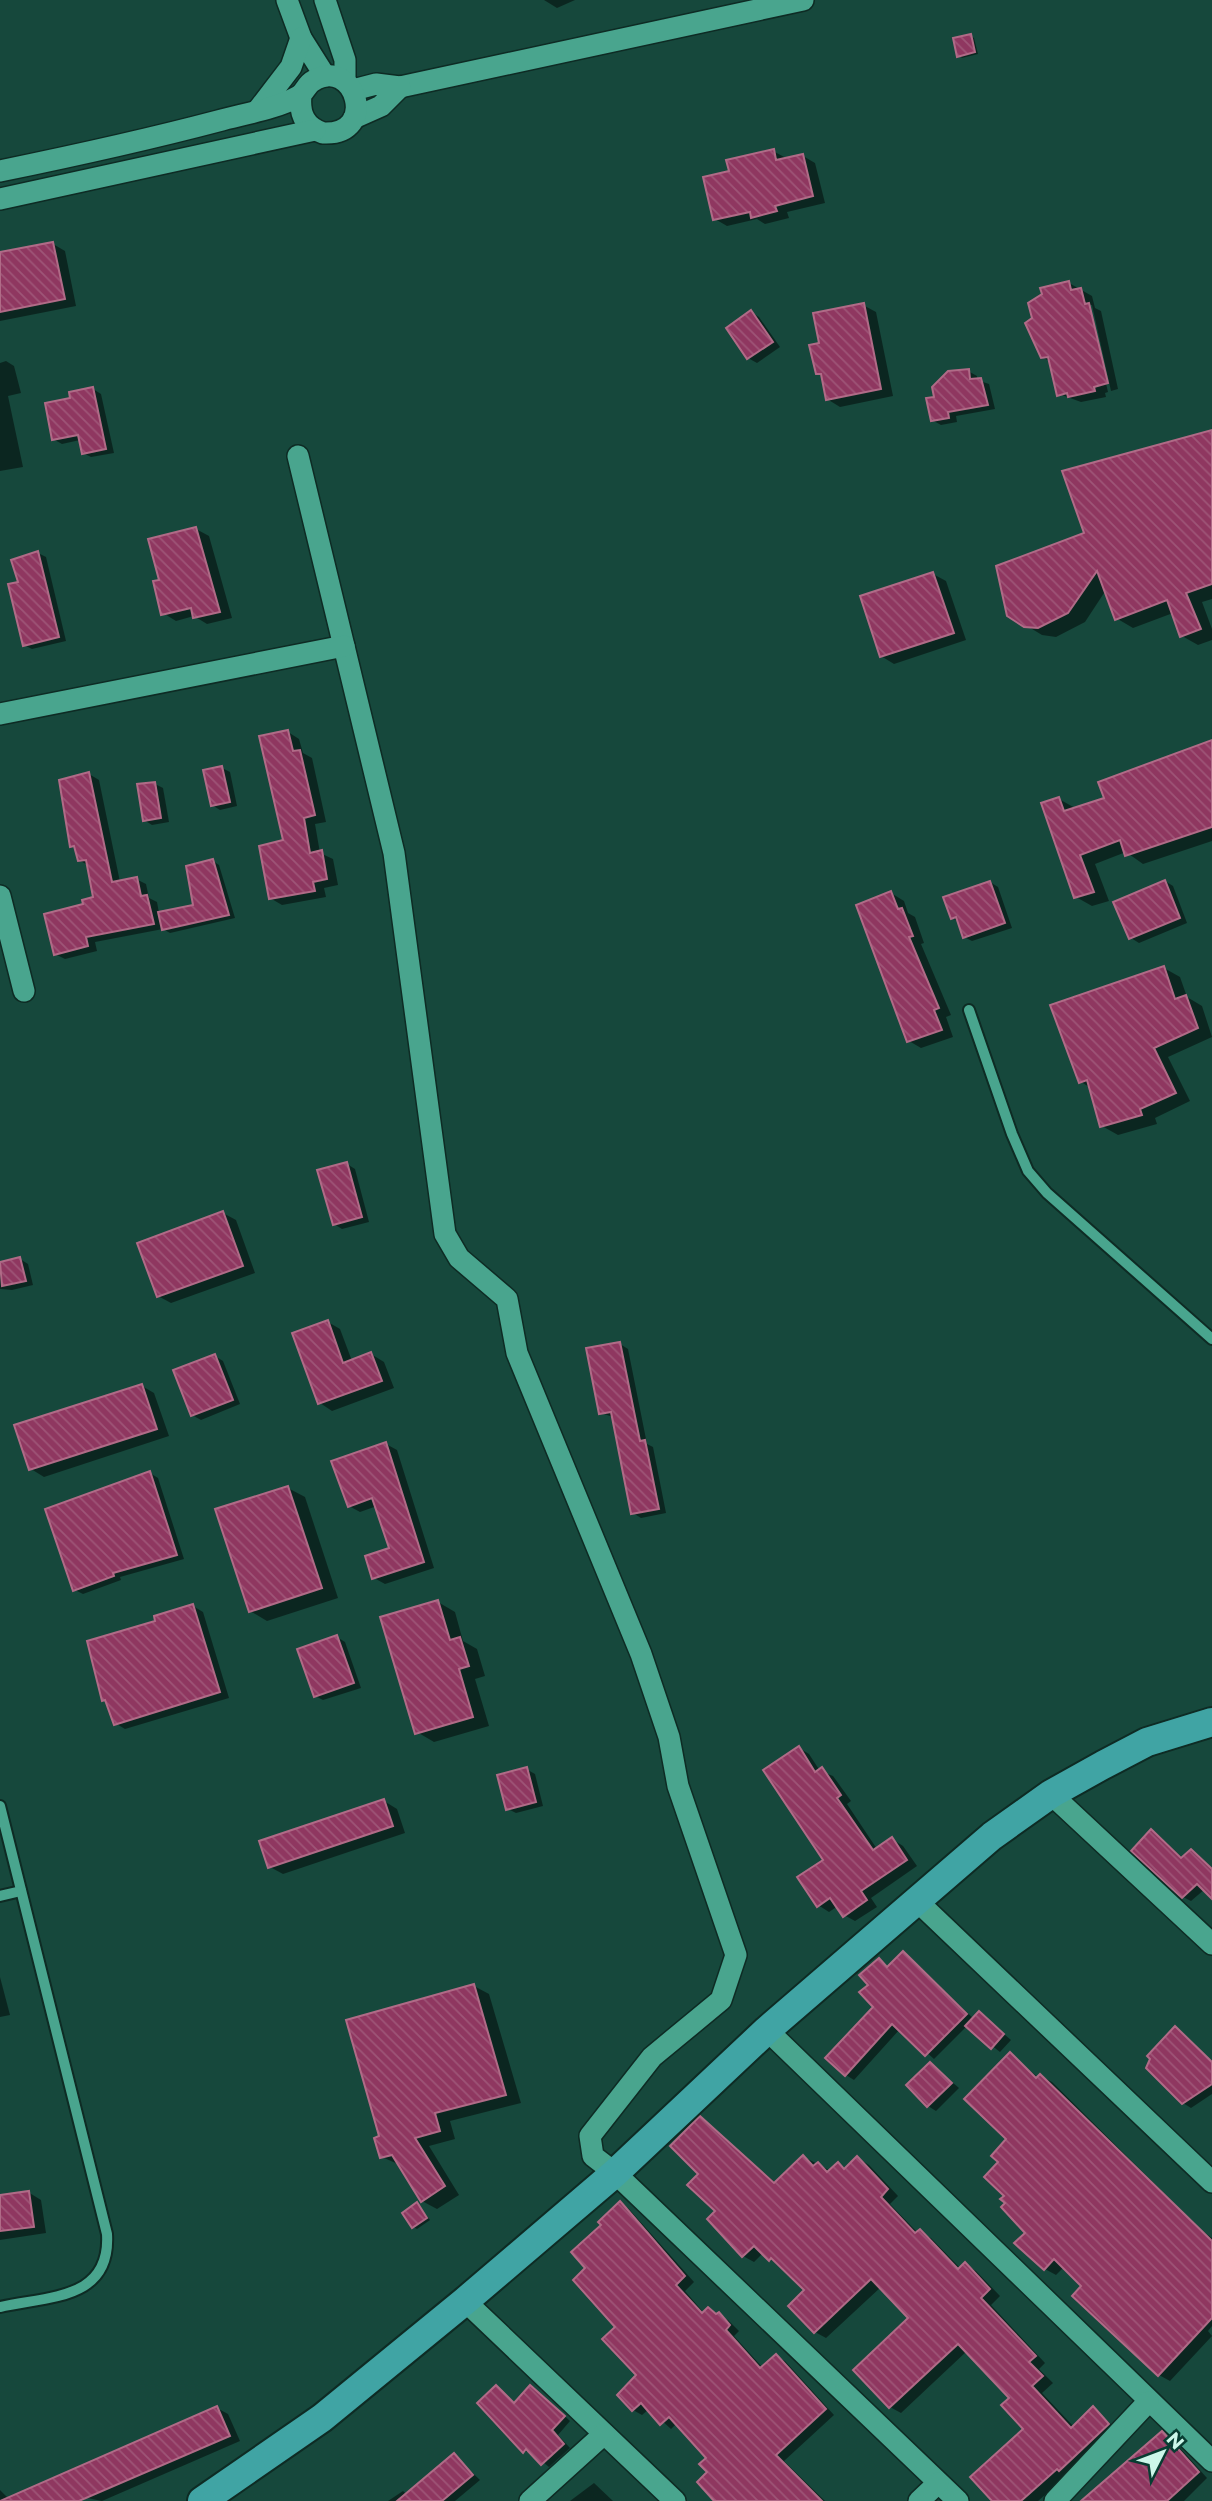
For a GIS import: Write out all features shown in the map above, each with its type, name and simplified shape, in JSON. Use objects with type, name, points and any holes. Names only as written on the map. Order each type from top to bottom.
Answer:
[{"type":"street","points":[[287,0],[301,38],[341,83],[357,109],[354,118]]},
{"type":"street","points":[[325,0],[345,60],[341,83]]},
{"type":"street","points":[[0,171],[124,146],[258,110],[301,95],[315,79],[400,87],[803,0]]},
{"type":"street","points":[[258,110],[291,66],[301,38]]},
{"type":"street","points":[[0,198],[314,130],[333,134],[342,131],[354,118],[381,106],[400,87]]},
{"type":"street","points":[[301,95],[300,108],[305,121],[314,130]]},
{"type":"street","points":[[298,456],[394,853],[445,1234],[460,1258],[507,1299],[517,1353],[641,1654],[669,1737],[678,1786],[736,1955],[722,2000],[652,2057],[590,2136],[593,2156],[615,2173],[958,2501]]},
{"type":"street","points":[[0,714],[344,646]]},
{"type":"street","points":[[0,896],[24,991]]},
{"type":"street","points":[[202,2501],[322,2418],[465,2301],[615,2173],[766,2030],[915,1899],[992,1836],[1051,1794],[1147,1742],[1212,1722]]},
{"type":"street","points":[[1051,1794],[1212,1944]]},
{"type":"street","points":[[915,1899],[1212,2182]]},
{"type":"street","points":[[766,2030],[1212,2461]]},
{"type":"street","points":[[465,2301],[675,2501]]},
{"type":"street","points":[[1055,2501],[1148,2402]]},
{"type":"street","points":[[530,2501],[604,2434]]},
{"type":"street","points":[[919,2501],[938,2483]]},
{"type":"lane","points":[[969,1010],[1028,1171],[1047,1193],[1212,1339]]},
{"type":"lane","points":[[0,1806],[107,2234],[108,2253],[97,2278],[85,2289],[0,2307]]},
{"type":"lane","points":[[0,1896],[21,1891]]},
{"type":"building","points":[[971,34],[975,52],[957,57],[953,38]]},
{"type":"building","points":[[774,149],[776,160],[803,154],[813,196],[775,206],[777,211],[751,218],[750,212],[713,220],[703,177],[729,171],[726,160]]},
{"type":"building","points":[[53,242],[65,299],[0,312],[0,252]]},
{"type":"building","points":[[1069,281],[1071,290],[1081,288],[1085,304],[1089,303],[1108,383],[1094,387],[1095,391],[1068,397],[1067,393],[1057,396],[1048,357],[1041,358],[1025,323],[1032,318],[1028,303],[1042,294],[1040,288]]},
{"type":"building","points":[[864,303],[881,389],[826,400],[821,374],[816,374],[809,345],[819,343],[813,313]]},
{"type":"building","points":[[751,310],[773,342],[747,359],[726,328]]},
{"type":"building","points":[[969,369],[970,379],[981,378],[988,405],[948,412],[949,418],[931,421],[926,398],[934,397],[932,387],[948,371]]},
{"type":"building","points":[[93,387],[106,449],[82,454],[78,435],[52,440],[45,403],[70,398],[69,392]]},
{"type":"building","points":[[1212,430],[1212,584],[1186,593],[1201,629],[1180,637],[1167,600],[1115,620],[1097,571],[1068,613],[1038,628],[1024,627],[1007,616],[996,566],[1084,533],[1062,471]]},
{"type":"building","points":[[196,527],[220,612],[193,618],[191,608],[161,615],[153,581],[159,580],[148,539]]},
{"type":"building","points":[[38,551],[59,637],[23,646],[8,584],[18,582],[11,560]]},
{"type":"building","points":[[933,572],[954,633],[880,657],[860,596]]},
{"type":"building","points":[[288,730],[293,751],[300,750],[315,815],[304,818],[310,853],[322,850],[327,879],[313,882],[315,891],[269,899],[259,846],[283,840],[259,736]]},
{"type":"building","points":[[1212,740],[1212,827],[1125,856],[1120,840],[1080,855],[1094,892],[1074,898],[1041,803],[1059,797],[1064,811],[1104,798],[1098,782]]},
{"type":"building","points":[[222,766],[230,802],[211,806],[203,770]]},
{"type":"building","points":[[89,772],[112,882],[137,877],[141,896],[147,895],[154,924],[86,937],[88,946],[54,955],[44,914],[83,904],[82,900],[93,897],[86,860],[78,861],[74,846],[70,847],[59,780]]},
{"type":"building","points":[[155,782],[161,818],[143,821],[137,784]]},
{"type":"building","points":[[213,859],[229,915],[162,930],[158,912],[193,905],[186,866]]},
{"type":"building","points":[[1165,880],[1180,918],[1129,939],[1113,902]]},
{"type":"building","points":[[990,881],[1005,923],[963,938],[956,917],[951,919],[943,897]]},
{"type":"building","points":[[891,891],[898,909],[902,908],[913,936],[909,937],[939,1008],[934,1010],[942,1030],[907,1042],[856,905]]},
{"type":"building","points":[[1164,966],[1175,999],[1186,995],[1198,1028],[1154,1048],[1176,1093],[1140,1109],[1142,1115],[1100,1127],[1087,1080],[1079,1083],[1050,1005]]},
{"type":"building","points":[[347,1162],[362,1217],[333,1225],[317,1170]]},
{"type":"building","points":[[223,1211],[243,1266],[157,1297],[137,1243]]},
{"type":"building","points":[[20,1257],[26,1281],[2,1286],[0,1262]]},
{"type":"building","points":[[328,1320],[343,1363],[371,1352],[382,1381],[318,1404],[292,1333]]},
{"type":"building","points":[[620,1342],[640,1441],[645,1440],[659,1509],[631,1514],[611,1412],[599,1414],[586,1348]]},
{"type":"building","points":[[215,1354],[233,1400],[191,1416],[173,1370]]},
{"type":"building","points":[[142,1384],[157,1429],[29,1470],[14,1425]]},
{"type":"building","points":[[386,1442],[424,1562],[372,1579],[365,1556],[389,1548],[372,1498],[348,1507],[331,1461]]},
{"type":"building","points":[[150,1471],[177,1555],[113,1573],[114,1576],[73,1591],[45,1509]]},
{"type":"building","points":[[288,1486],[322,1588],[249,1612],[215,1509]]},
{"type":"building","points":[[438,1600],[450,1640],[460,1637],[469,1666],[459,1669],[473,1717],[415,1734],[380,1617]]},
{"type":"building","points":[[193,1604],[220,1692],[114,1725],[105,1700],[102,1701],[87,1641],[155,1621],[154,1616]]},
{"type":"building","points":[[337,1635],[354,1683],[314,1697],[297,1649]]},
{"type":"building","points":[[799,1746],[815,1772],[822,1767],[841,1795],[837,1798],[873,1850],[892,1837],[907,1860],[861,1891],[867,1900],[843,1917],[830,1898],[817,1907],[797,1877],[823,1860],[763,1770]]},
{"type":"building","points":[[527,1767],[536,1802],[506,1810],[497,1775]]},
{"type":"building","points":[[384,1799],[393,1826],[268,1868],[259,1841]]},
{"type":"building","points":[[1151,1829],[1181,1858],[1191,1849],[1212,1869],[1212,1899],[1197,1884],[1182,1898],[1131,1851]]},
{"type":"building","points":[[903,1951],[967,2014],[925,2056],[892,2024],[845,2076],[825,2058],[873,2007],[859,1992],[868,1985],[859,1975],[879,1958],[887,1967]]},
{"type":"building","points":[[474,1984],[506,2095],[435,2113],[440,2131],[415,2138],[445,2186],[421,2202],[392,2155],[380,2158],[374,2138],[379,2136],[346,2020]]},
{"type":"building","points":[[979,2011],[1004,2034],[991,2049],[965,2026]]},
{"type":"building","points":[[1175,2026],[1212,2062],[1212,2084],[1182,2104],[1146,2068],[1150,2059],[1147,2056]]},
{"type":"building","points":[[1010,2052],[1036,2078],[1040,2074],[1212,2241],[1212,2318],[1158,2376],[1072,2296],[1081,2286],[1054,2259],[1044,2270],[1014,2243],[1025,2233],[1001,2207],[1005,2203],[1000,2199],[1004,2196],[984,2177],[998,2162],[991,2156],[1006,2139],[964,2099]]},
{"type":"building","points":[[930,2062],[952,2083],[927,2107],[906,2085]]},
{"type":"building","points":[[700,2116],[774,2183],[803,2155],[813,2166],[818,2162],[827,2172],[838,2162],[844,2169],[857,2156],[888,2189],[881,2197],[915,2233],[920,2229],[958,2269],[965,2262],[990,2289],[981,2298],[1036,2356],[1029,2362],[1043,2376],[1032,2386],[1071,2428],[1093,2406],[1109,2424],[1059,2471],[1057,2469],[1021,2501],[992,2501],[970,2477],[1023,2429],[1001,2405],[1009,2398],[958,2344],[889,2408],[853,2370],[908,2318],[871,2279],[814,2333],[788,2306],[804,2290],[771,2258],[769,2261],[754,2246],[742,2257],[707,2219],[715,2211],[687,2185],[698,2174],[670,2146]]},
{"type":"building","points":[[29,2191],[34,2227],[0,2231],[0,2195]]},
{"type":"building","points":[[620,2201],[685,2276],[676,2285],[702,2313],[708,2307],[716,2314],[719,2312],[730,2325],[726,2330],[760,2368],[776,2354],[826,2409],[776,2455],[822,2501],[714,2501],[697,2482],[707,2472],[699,2464],[706,2458],[669,2417],[660,2425],[641,2403],[632,2411],[617,2395],[636,2375],[602,2339],[615,2327],[573,2280],[585,2268],[571,2252],[601,2225],[598,2222]]},
{"type":"building","points":[[417,2202],[427,2218],[412,2228],[402,2213]]},
{"type":"building","points":[[496,2385],[514,2403],[530,2385],[565,2416],[552,2430],[564,2444],[541,2465],[526,2449],[523,2453],[477,2403]]},
{"type":"building","points":[[217,2406],[230,2436],[79,2501],[0,2501]]},
{"type":"building","points":[[1162,2431],[1199,2472],[1167,2501],[1081,2501]]},
{"type":"building","points":[[454,2453],[473,2475],[442,2501],[397,2501]]}]
